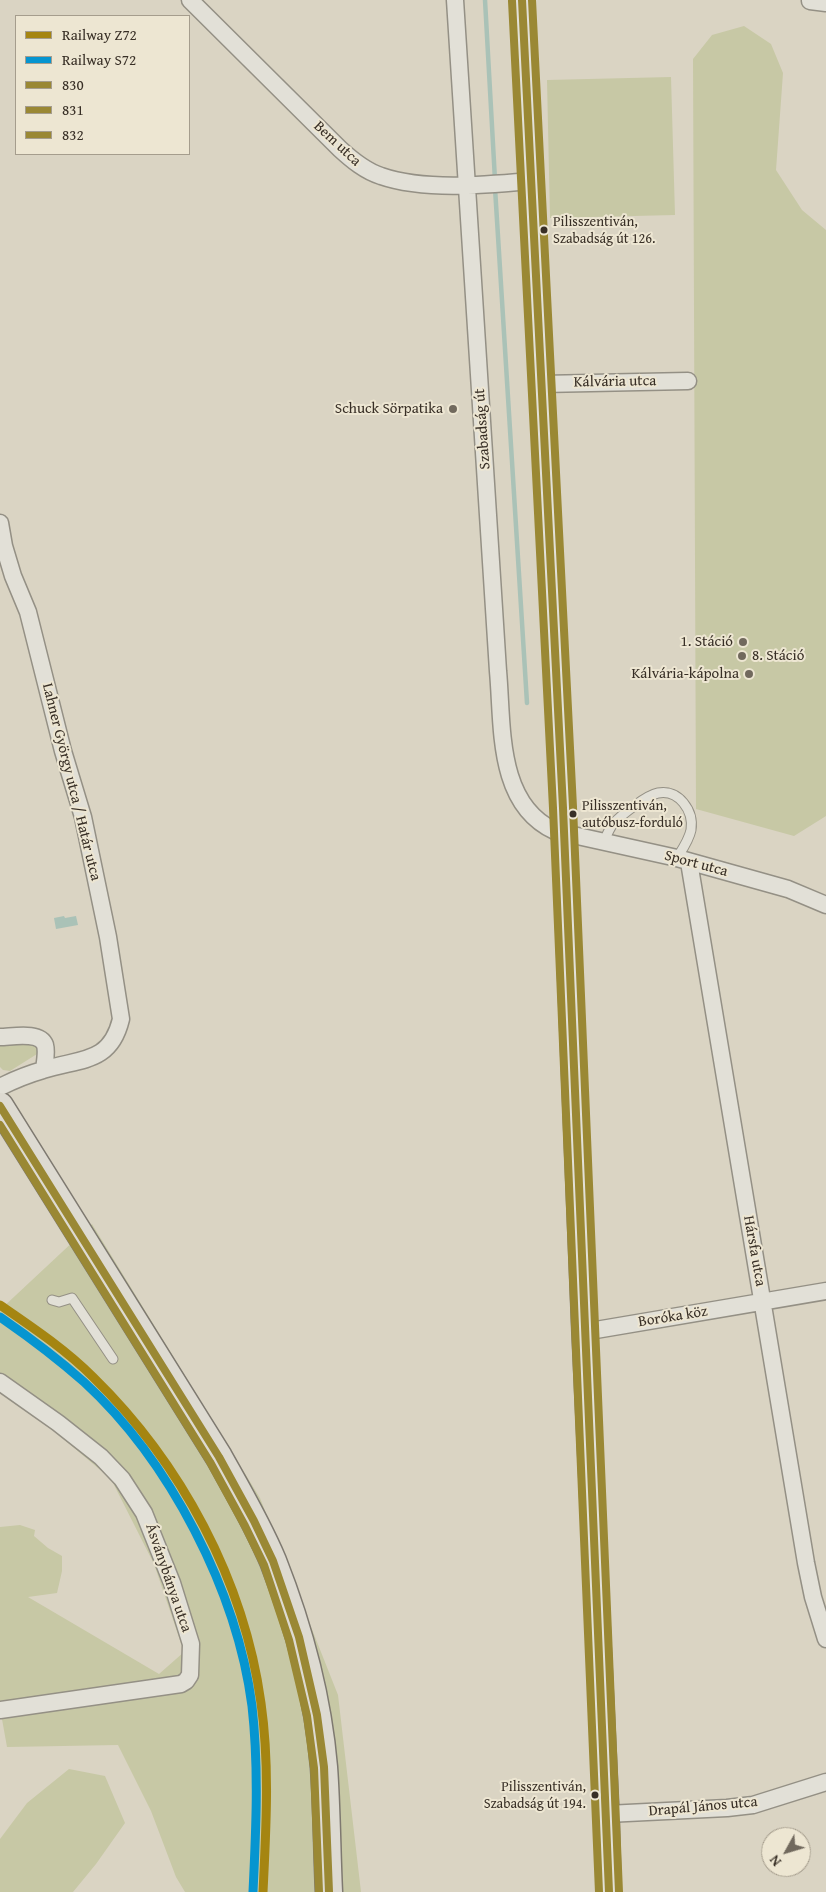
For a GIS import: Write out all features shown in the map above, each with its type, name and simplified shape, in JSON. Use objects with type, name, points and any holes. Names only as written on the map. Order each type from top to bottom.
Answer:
[{"type":"main road","points":[[522,0],[520,182],[542,384],[564,834],[609,1892]]},
{"type":"main road","points":[[0,1106],[219,1457],[248,1508],[273,1560],[303,1649],[316,1712],[324,1767],[329,1892]]},
{"type":"street","name":"Bem utca","points":[[190,0],[335,144],[360,166],[380,176],[417,183],[473,184],[520,182]]},
{"type":"street","name":"Szabadság út","points":[[455,0],[473,184],[497,651],[507,768],[512,784],[530,812],[546,827],[564,834]]},
{"type":"street","name":"Kálvária utca","points":[[542,384],[688,381]]},
{"type":"street","name":"Lahner György utca / Határ utca","points":[[0,523],[4,546],[13,576],[28,612],[63,751],[83,817],[108,937],[121,1019],[118,1030],[112,1040],[89,1060],[44,1069],[0,1087]]},
{"type":"street","name":"Sport utca","points":[[564,834],[604,841],[683,860],[788,889],[826,905]]},
{"type":"street","name":"Hársfa utca","points":[[683,860],[763,1302],[806,1563],[813,1597],[826,1639]]},
{"type":"street","points":[[0,1038],[34,1036],[40,1039],[45,1044],[46,1049],[44,1069]]},
{"type":"street","name":"Boróka köz","points":[[584,1332],[826,1291]]},
{"type":"street","name":"Ásványbánya utca","points":[[0,1382],[58,1423],[101,1457],[122,1479],[144,1513],[172,1583],[191,1644],[190,1676],[181,1684],[0,1710]]},
{"type":"street","name":"Drapál János utca","points":[[607,1814],[753,1805],[826,1782]]},
{"type":"lane","points":[[604,841],[615,822],[646,798],[653,794],[668,793],[676,796],[683,802],[691,819],[690,835],[683,860]]},
{"type":"lane","points":[[52,1300],[59,1302],[72,1298],[113,1358]]},
{"type":"green space","points":[[744,26],[771,44],[783,73],[776,170],[802,210],[826,230],[826,816],[794,836],[696,809],[693,59],[712,35]]},
{"type":"green space","points":[[671,77],[675,215],[550,218],[547,80]]},
{"type":"green space","points":[[33,1043],[39,1049],[37,1054],[10,1071],[3,1070],[0,1067],[0,1045]]},
{"type":"green space","points":[[92,1224],[260,1498],[338,1695],[361,1892],[185,1892],[176,1877],[151,1811],[118,1745],[7,1747],[0,1708],[0,1527],[20,1525],[35,1530],[34,1536],[48,1548],[62,1556],[62,1571],[57,1593],[28,1597],[159,1674],[184,1652],[154,1564],[111,1479],[29,1410],[0,1390],[0,1310]]},
{"type":"green space","points":[[69,1769],[105,1776],[125,1823],[96,1864],[73,1892],[0,1892],[0,1839],[27,1803]]},
{"type":"shaded area","points":[[64,916],[65,918],[76,916],[78,925],[56,929],[54,918]]},
{"type":"waterway","points":[[485,0],[495,180]]},
{"type":"waterway","points":[[495,188],[527,703]]},
{"type":"rail line","name":"Z72","points":[[0,1305],[71,1357],[125,1411],[154,1447],[180,1486],[204,1526],[224,1568],[240,1612],[253,1657],[264,1727],[266,1750],[266,1821],[263,1892]]},
{"type":"rail line","name":"S72","points":[[0,1317],[74,1373],[115,1414],[144,1450],[171,1489],[195,1530],[215,1574],[232,1618],[244,1662],[252,1706],[256,1776],[253,1892]]},
{"type":"transit line","name":"830","points":[[522,0],[563,808],[609,1892]]},
{"type":"transit line","name":"832","points":[[532,0],[573,807],[619,1892]]},
{"type":"transit line","name":"831","points":[[512,1],[553,808],[599,1892]]},
{"type":"transit line","name":"830","points":[[0,1106],[219,1457],[254,1521],[273,1561],[299,1637],[317,1715],[324,1767],[329,1892]]},
{"type":"transit line","name":"831","points":[[0,1125],[210,1462],[264,1565],[289,1640],[307,1716],[314,1768],[319,1892]]},
{"type":"place","name":"Pilisszentiván, Szabadság út 126.","points":[[544,230]]},
{"type":"place","name":"Schuck Sörpatika","points":[[453,409]]},
{"type":"place","name":"1. Stáció","points":[[743,642]]},
{"type":"place","name":"8. Stáció","points":[[742,656]]},
{"type":"place","name":"Kálvária-kápolna","points":[[749,674]]},
{"type":"place","name":"Pilisszentiván, autóbusz-forduló","points":[[573,814]]},
{"type":"place","name":"Pilisszentiván, Szabadság út 194.","points":[[595,1795]]}]
